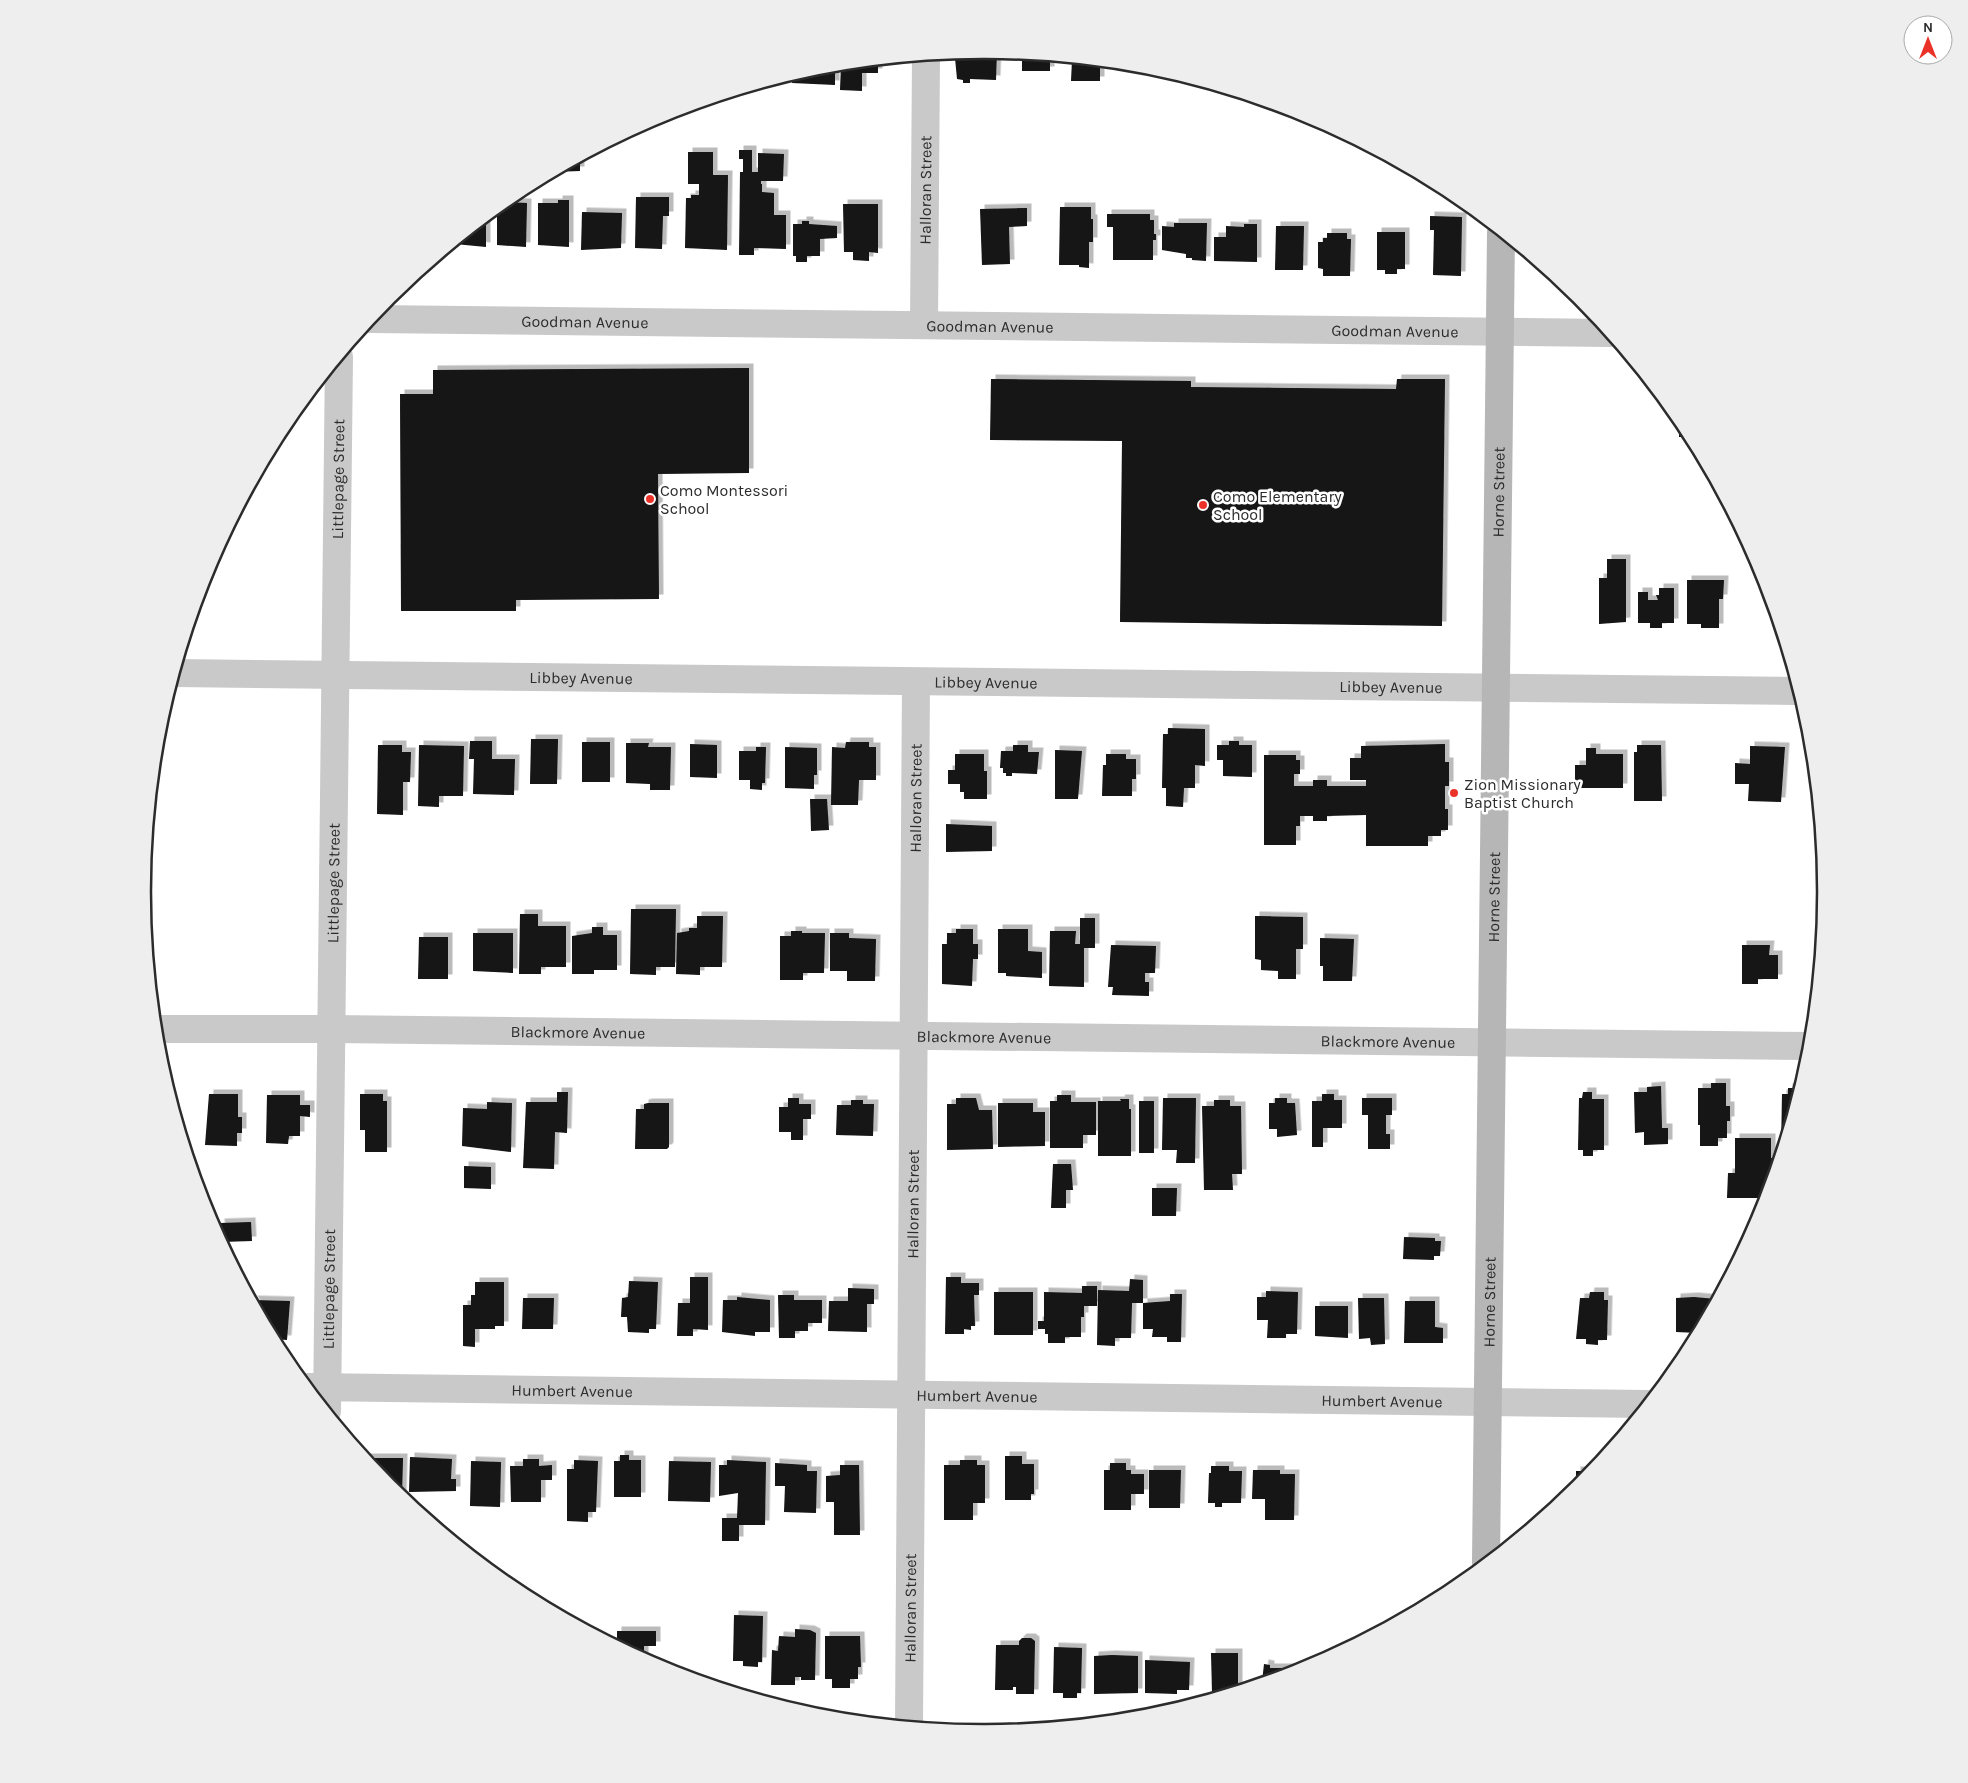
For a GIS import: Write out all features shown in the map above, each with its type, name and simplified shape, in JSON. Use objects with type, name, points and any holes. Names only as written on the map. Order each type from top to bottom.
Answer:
[{"type":"street","name":"Halloran Street","points":[[924,325],[926,61]]},
{"type":"street","name":"Horne Street","points":[[1486,1556],[1501,239]]},
{"type":"street","name":"Goodman Avenue","points":[[381,318],[1601,333]]},
{"type":"street","name":"Littlepage Street","points":[[321,1395],[331,1029],[339,365]]},
{"type":"street","name":"Libbey Avenue","points":[[181,673],[1791,690]]},
{"type":"street","name":"Halloran Street","points":[[909,1720],[916,682]]},
{"type":"street","name":"Blackmore Avenue","points":[[163,1029],[331,1029],[1802,1046]]},
{"type":"street","name":"Humbert Avenue","points":[[321,1395],[911,1395],[1640,1404]]},
{"type":"building","points":[[997,59],[996,80],[970,79],[970,83],[963,83],[963,80],[957,79],[955,60]]},
{"type":"building","points":[[1022,60],[1050,62],[1050,71],[1022,71]]},
{"type":"building","points":[[1072,64],[1100,67],[1100,81],[1071,81]]},
{"type":"building","points":[[878,66],[878,73],[862,73],[862,91],[840,90],[841,72]]},
{"type":"building","points":[[835,73],[835,85],[792,82]]},
{"type":"building","points":[[739,150],[752,150],[752,172],[758,172],[758,153],[784,154],[783,181],[761,181],[761,184],[762,192],[774,193],[774,215],[786,215],[786,249],[754,248],[754,255],[739,255],[740,172],[743,172],[743,159],[739,159]]},
{"type":"building","points":[[688,152],[713,152],[713,175],[728,175],[727,250],[685,248],[686,198],[691,198],[691,195],[699,195],[699,184],[688,184]]},
{"type":"building","points":[[580,164],[580,171],[566,172]]},
{"type":"building","points":[[636,197],[669,197],[669,216],[663,216],[662,249],[635,248]]},
{"type":"building","points":[[558,200],[569,200],[569,247],[538,245],[538,203],[558,203]]},
{"type":"building","points":[[516,203],[527,203],[526,247],[497,245],[497,216]]},
{"type":"building","points":[[843,204],[878,204],[878,253],[869,252],[869,261],[853,260],[853,252],[844,252]]},
{"type":"building","points":[[1060,207],[1091,207],[1093,242],[1089,242],[1089,268],[1079,267],[1079,265],[1059,265]]},
{"type":"building","points":[[1027,208],[1027,226],[1009,227],[1010,264],[982,265],[980,209]]},
{"type":"building","points":[[582,212],[622,213],[621,248],[581,250]]},
{"type":"building","points":[[1107,214],[1150,214],[1150,220],[1154,220],[1154,234],[1156,234],[1156,240],[1153,240],[1153,260],[1113,260],[1113,227],[1107,227]]},
{"type":"building","points":[[1430,216],[1462,217],[1461,276],[1433,275],[1434,230],[1430,230]]},
{"type":"building","points":[[802,221],[809,221],[809,224],[837,226],[837,238],[820,239],[820,256],[807,256],[807,262],[796,262],[796,256],[793,256],[793,224],[802,224]]},
{"type":"building","points":[[1174,223],[1207,223],[1206,261],[1192,260],[1192,258],[1186,258],[1186,254],[1162,250],[1162,226],[1174,227]]},
{"type":"building","points":[[486,224],[486,247],[460,245]]},
{"type":"building","points":[[1244,224],[1257,224],[1257,262],[1214,261],[1214,237],[1226,237],[1226,226],[1244,227]]},
{"type":"building","points":[[1276,226],[1304,226],[1303,270],[1275,270]]},
{"type":"building","points":[[1377,232],[1405,232],[1405,269],[1397,269],[1397,274],[1385,274],[1385,270],[1377,270]]},
{"type":"building","points":[[1327,233],[1347,233],[1347,239],[1351,239],[1350,276],[1323,276],[1323,269],[1318,268],[1318,242],[1323,242],[1323,238],[1327,238]]},
{"type":"building","points":[[749,368],[749,473],[658,474],[659,599],[516,600],[516,611],[401,611],[400,394],[433,394],[433,370]]},
{"type":"building","points":[[991,379],[1191,381],[1191,387],[1396,389],[1397,379],[1445,379],[1442,626],[1120,622],[1122,441],[990,440]]},
{"type":"building","points":[[1607,559],[1626,559],[1626,622],[1599,624],[1599,578],[1607,578]]},
{"type":"building","points":[[1687,580],[1724,580],[1723,599],[1719,599],[1719,628],[1701,628],[1701,624],[1687,624]]},
{"type":"building","points":[[1659,588],[1674,588],[1674,623],[1662,623],[1662,628],[1650,628],[1650,623],[1638,623],[1638,592],[1648,592],[1648,600],[1658,600],[1656,595],[1659,595]]},
{"type":"building","points":[[1168,728],[1205,729],[1205,766],[1195,765],[1195,788],[1184,788],[1183,807],[1166,806],[1166,788],[1162,788],[1163,734],[1168,734]]},
{"type":"building","points":[[531,739],[558,739],[557,784],[530,784]]},
{"type":"building","points":[[470,741],[492,741],[492,759],[515,759],[514,795],[473,794],[474,759],[469,759]]},
{"type":"building","points":[[1229,741],[1239,741],[1239,745],[1252,745],[1252,777],[1223,776],[1223,760],[1217,760],[1217,745],[1229,745]]},
{"type":"building","points":[[582,742],[610,742],[610,782],[582,782]]},
{"type":"building","points":[[846,742],[869,742],[869,747],[876,747],[876,780],[859,780],[858,805],[831,805],[832,747],[845,748]]},
{"type":"building","points":[[626,743],[649,743],[648,747],[671,747],[670,790],[650,790],[650,784],[626,783]]},
{"type":"building","points":[[690,744],[717,745],[717,778],[690,777]]},
{"type":"building","points":[[1445,744],[1445,762],[1449,762],[1449,786],[1445,786],[1445,809],[1448,809],[1448,830],[1441,830],[1441,836],[1428,836],[1428,846],[1366,846],[1366,815],[1327,816],[1327,821],[1313,821],[1313,816],[1300,816],[1300,826],[1296,826],[1296,845],[1264,845],[1264,755],[1296,755],[1296,760],[1300,760],[1300,774],[1294,774],[1294,786],[1313,786],[1313,780],[1327,780],[1327,786],[1366,786],[1366,780],[1350,780],[1350,758],[1361,758],[1361,746]]},
{"type":"building","points":[[378,745],[402,745],[402,752],[411,752],[410,782],[403,782],[403,815],[377,814]]},
{"type":"building","points":[[419,745],[464,746],[463,796],[439,796],[439,807],[418,806]]},
{"type":"building","points":[[1013,745],[1028,745],[1028,752],[1039,752],[1037,774],[1012,773],[1012,776],[1006,776],[1006,773],[1003,773],[1003,768],[1000,768],[1001,751],[1013,751]]},
{"type":"building","points":[[1637,745],[1661,745],[1662,801],[1634,801],[1634,752],[1637,752]]},
{"type":"building","points":[[1750,746],[1785,747],[1781,802],[1748,801],[1749,784],[1735,784],[1735,763],[1750,764]]},
{"type":"building","points":[[756,747],[766,747],[765,783],[762,783],[762,790],[750,789],[750,780],[739,780],[739,751],[756,751]]},
{"type":"building","points":[[785,747],[817,748],[817,775],[814,775],[814,789],[785,788]]},
{"type":"building","points":[[1586,748],[1596,748],[1596,754],[1623,754],[1623,788],[1575,788],[1575,765],[1586,765]]},
{"type":"building","points":[[1055,750],[1082,751],[1078,799],[1055,799]]},
{"type":"building","points":[[955,754],[984,754],[984,771],[987,771],[987,799],[964,799],[964,792],[960,792],[960,784],[948,784],[948,770],[955,770]]},
{"type":"building","points":[[1106,754],[1126,754],[1126,759],[1136,759],[1136,779],[1132,779],[1132,796],[1102,796],[1103,765],[1106,765]]},
{"type":"building","points":[[810,799],[827,799],[829,830],[811,831]]},
{"type":"building","points":[[946,824],[992,826],[992,851],[946,852]]},
{"type":"building","points":[[631,909],[676,909],[675,967],[656,967],[656,975],[630,974]]},
{"type":"building","points":[[520,914],[538,914],[538,926],[566,926],[566,967],[541,967],[541,974],[519,974]]},
{"type":"building","points":[[697,916],[723,916],[722,967],[700,967],[700,975],[676,974],[677,933],[689,931],[689,928],[697,928]]},
{"type":"building","points":[[1255,916],[1303,917],[1303,949],[1296,949],[1296,979],[1278,979],[1278,971],[1261,970],[1261,960],[1255,959]]},
{"type":"building","points":[[1080,918],[1095,918],[1095,948],[1084,948],[1084,987],[1049,986],[1050,931],[1076,931],[1075,944],[1080,944]]},
{"type":"building","points":[[592,927],[603,927],[603,935],[617,935],[617,970],[594,970],[594,974],[572,974],[572,936],[592,933]]},
{"type":"building","points":[[956,929],[973,929],[973,944],[978,944],[978,959],[973,959],[972,986],[942,984],[942,944],[947,944],[947,933],[956,933]]},
{"type":"building","points":[[998,929],[1028,929],[1028,951],[1042,952],[1042,978],[1006,976],[1006,973],[998,973]]},
{"type":"building","points":[[791,931],[825,933],[824,973],[803,973],[803,980],[780,980],[780,936],[791,936]]},
{"type":"building","points":[[473,933],[513,933],[513,973],[473,971]]},
{"type":"building","points":[[830,933],[849,933],[849,938],[876,939],[875,981],[847,981],[847,971],[830,971]]},
{"type":"building","points":[[419,937],[448,937],[448,979],[418,979]]},
{"type":"building","points":[[1320,938],[1354,939],[1352,981],[1323,981],[1323,966],[1320,966]]},
{"type":"building","points":[[1111,945],[1156,946],[1155,973],[1145,973],[1145,982],[1149,982],[1149,996],[1112,995],[1113,987],[1108,987]]},
{"type":"building","points":[[1742,945],[1770,945],[1769,955],[1778,955],[1778,979],[1758,979],[1758,984],[1742,984]]},
{"type":"building","points":[[1711,1083],[1726,1083],[1726,1106],[1730,1106],[1730,1121],[1727,1121],[1727,1138],[1718,1138],[1718,1146],[1700,1146],[1698,1088],[1711,1088]]},
{"type":"building","points":[[1661,1086],[1662,1128],[1668,1128],[1668,1144],[1644,1145],[1644,1132],[1635,1133],[1634,1092],[1647,1092],[1647,1087]]},
{"type":"building","points":[[1788,1088],[1793,1088],[1781,1130],[1782,1094],[1788,1094]]},
{"type":"building","points":[[557,1092],[568,1092],[567,1133],[555,1132],[554,1169],[523,1168],[526,1102],[557,1102]]},
{"type":"building","points":[[1583,1092],[1592,1092],[1592,1099],[1604,1099],[1604,1150],[1593,1150],[1593,1156],[1583,1156],[1583,1150],[1578,1150],[1579,1098],[1582,1098]]},
{"type":"building","points":[[209,1094],[238,1094],[238,1117],[242,1117],[242,1133],[237,1133],[237,1146],[205,1145]]},
{"type":"building","points":[[360,1094],[383,1094],[383,1101],[387,1101],[387,1152],[365,1152],[365,1130],[360,1130]]},
{"type":"building","points":[[1322,1094],[1334,1094],[1334,1100],[1342,1100],[1342,1128],[1323,1128],[1323,1147],[1312,1147],[1312,1101],[1322,1101]]},
{"type":"building","points":[[267,1095],[300,1095],[300,1105],[310,1105],[310,1117],[300,1116],[300,1136],[289,1136],[288,1144],[266,1143]]},
{"type":"building","points":[[1057,1095],[1071,1095],[1071,1102],[1096,1102],[1096,1135],[1083,1135],[1083,1148],[1050,1148],[1050,1101],[1057,1101]]},
{"type":"building","points":[[788,1098],[799,1098],[799,1104],[811,1104],[811,1119],[803,1119],[803,1140],[791,1140],[791,1132],[779,1132],[779,1107],[788,1107]]},
{"type":"building","points":[[956,1098],[976,1098],[979,1110],[992,1110],[993,1149],[947,1150],[947,1104],[956,1104]]},
{"type":"building","points":[[1163,1098],[1196,1098],[1195,1163],[1176,1163],[1177,1150],[1162,1150]]},
{"type":"building","points":[[1275,1098],[1287,1098],[1287,1103],[1295,1103],[1297,1135],[1277,1137],[1277,1129],[1269,1129],[1269,1103],[1275,1103]]},
{"type":"building","points":[[1362,1098],[1392,1098],[1392,1115],[1386,1115],[1386,1134],[1390,1134],[1390,1149],[1368,1149],[1368,1115],[1362,1115]]},
{"type":"building","points":[[1120,1099],[1129,1099],[1129,1109],[1131,1109],[1131,1156],[1098,1156],[1098,1101],[1121,1101]]},
{"type":"building","points":[[851,1100],[863,1100],[863,1104],[874,1104],[873,1136],[836,1135],[837,1105],[851,1105]]},
{"type":"building","points":[[1214,1100],[1230,1100],[1230,1106],[1241,1106],[1242,1174],[1232,1174],[1233,1190],[1204,1190],[1202,1106],[1214,1106]]},
{"type":"building","points":[[1139,1101],[1154,1101],[1154,1153],[1139,1153]]},
{"type":"building","points":[[487,1102],[512,1103],[511,1152],[462,1146],[463,1108],[487,1109]]},
{"type":"building","points":[[669,1103],[669,1147],[667,1149],[635,1149],[636,1109],[644,1109],[644,1104]]},
{"type":"building","points":[[998,1103],[1033,1103],[1033,1112],[1045,1112],[1045,1146],[998,1147]]},
{"type":"building","points":[[1735,1138],[1771,1138],[1771,1158],[1773,1158],[1758,1198],[1727,1198],[1728,1173],[1735,1173]]},
{"type":"building","points":[[1053,1164],[1071,1164],[1073,1190],[1066,1190],[1066,1208],[1051,1208]]},
{"type":"building","points":[[464,1166],[491,1167],[491,1189],[464,1188]]},
{"type":"building","points":[[1152,1188],[1177,1188],[1176,1216],[1152,1216]]},
{"type":"building","points":[[251,1222],[252,1241],[229,1242],[221,1223]]},
{"type":"building","points":[[1404,1237],[1435,1238],[1435,1241],[1441,1241],[1440,1256],[1434,1256],[1434,1260],[1403,1259]]},
{"type":"building","points":[[690,1277],[708,1277],[708,1330],[693,1329],[693,1336],[677,1336],[678,1303],[690,1303]]},
{"type":"building","points":[[946,1277],[961,1277],[961,1283],[979,1283],[979,1295],[974,1295],[975,1326],[971,1326],[971,1330],[964,1329],[964,1334],[945,1334]]},
{"type":"building","points":[[1130,1279],[1143,1280],[1143,1303],[1132,1303],[1131,1338],[1115,1338],[1115,1346],[1097,1345],[1098,1290],[1129,1291]]},
{"type":"building","points":[[629,1281],[658,1282],[656,1329],[649,1329],[649,1333],[628,1332],[627,1317],[621,1317],[622,1298],[628,1297]]},
{"type":"building","points":[[475,1282],[504,1282],[504,1326],[495,1326],[495,1329],[475,1329],[475,1347],[463,1346],[463,1305],[471,1305],[471,1295],[475,1295]]},
{"type":"building","points":[[1082,1286],[1097,1286],[1097,1306],[1084,1306],[1084,1317],[1081,1317],[1081,1337],[1065,1337],[1065,1343],[1048,1343],[1048,1334],[1045,1334],[1045,1329],[1038,1329],[1038,1321],[1044,1321],[1044,1292],[1082,1293]]},
{"type":"building","points":[[848,1288],[874,1289],[874,1304],[867,1304],[867,1332],[828,1331],[829,1301],[848,1301]]},
{"type":"building","points":[[1266,1291],[1298,1292],[1297,1334],[1286,1334],[1286,1338],[1267,1338],[1268,1320],[1257,1320],[1257,1297],[1266,1297]]},
{"type":"building","points":[[994,1292],[1033,1292],[1033,1335],[994,1335]]},
{"type":"building","points":[[1590,1292],[1604,1292],[1604,1300],[1608,1300],[1607,1340],[1598,1340],[1598,1345],[1586,1344],[1586,1339],[1576,1339],[1580,1298],[1589,1298]]},
{"type":"building","points":[[1170,1294],[1182,1294],[1181,1342],[1167,1342],[1167,1337],[1152,1337],[1153,1329],[1143,1329],[1143,1303],[1170,1301]]},
{"type":"building","points":[[778,1295],[794,1295],[794,1300],[822,1300],[822,1323],[808,1323],[808,1331],[795,1331],[795,1338],[779,1338]]},
{"type":"building","points":[[737,1297],[770,1300],[770,1332],[755,1332],[755,1336],[722,1332],[723,1300],[737,1300]]},
{"type":"building","points":[[523,1298],[554,1298],[553,1329],[522,1329]]},
{"type":"building","points":[[1358,1298],[1384,1298],[1385,1344],[1371,1345],[1370,1338],[1359,1339]]},
{"type":"building","points":[[1676,1298],[1710,1298],[1689,1333],[1676,1332]]},
{"type":"building","points":[[259,1300],[290,1301],[287,1340],[283,1340]]},
{"type":"building","points":[[1405,1301],[1435,1301],[1435,1327],[1443,1328],[1443,1343],[1404,1343]]},
{"type":"building","points":[[1315,1306],[1348,1306],[1348,1338],[1315,1336]]},
{"type":"building","points":[[620,1455],[629,1455],[629,1460],[641,1460],[641,1497],[614,1497],[614,1461],[620,1461]]},
{"type":"building","points":[[1005,1456],[1022,1456],[1022,1464],[1034,1464],[1034,1494],[1031,1494],[1031,1500],[1005,1500]]},
{"type":"building","points":[[410,1457],[452,1459],[451,1479],[456,1479],[456,1491],[409,1492]]},
{"type":"building","points":[[374,1458],[403,1458],[402,1487]]},
{"type":"building","points":[[523,1459],[539,1459],[539,1466],[552,1465],[552,1480],[541,1480],[541,1502],[511,1502],[510,1466],[523,1466]]},
{"type":"building","points":[[574,1460],[598,1461],[596,1512],[588,1512],[588,1522],[567,1521],[567,1469],[574,1469]]},
{"type":"building","points":[[727,1460],[766,1462],[765,1525],[739,1525],[739,1541],[722,1541],[722,1518],[737,1518],[738,1493],[719,1496],[719,1465],[727,1465]]},
{"type":"building","points":[[960,1460],[977,1460],[977,1465],[985,1465],[985,1503],[973,1503],[973,1520],[944,1520],[944,1465],[960,1465]]},
{"type":"building","points":[[471,1461],[501,1462],[500,1507],[470,1506]]},
{"type":"building","points":[[669,1461],[711,1462],[710,1502],[668,1501]]},
{"type":"building","points":[[775,1463],[807,1465],[807,1471],[817,1471],[816,1513],[784,1512],[785,1486],[775,1486]]},
{"type":"building","points":[[1110,1463],[1126,1463],[1126,1470],[1131,1470],[1131,1474],[1144,1474],[1144,1494],[1131,1494],[1131,1510],[1104,1510],[1104,1470],[1110,1470]]},
{"type":"building","points":[[840,1465],[859,1465],[860,1535],[834,1535],[834,1502],[826,1502],[826,1476],[840,1475]]},
{"type":"building","points":[[1211,1466],[1229,1466],[1229,1471],[1242,1471],[1241,1503],[1222,1503],[1222,1507],[1215,1507],[1215,1503],[1208,1503]]},
{"type":"building","points":[[1149,1470],[1181,1470],[1180,1508],[1149,1508]]},
{"type":"building","points":[[1253,1470],[1280,1470],[1280,1474],[1295,1474],[1294,1520],[1265,1520],[1265,1499],[1252,1499]]},
{"type":"building","points":[[1576,1471],[1582,1471],[1576,1477]]},
{"type":"building","points":[[734,1615],[763,1616],[762,1662],[758,1662],[758,1667],[743,1666],[743,1661],[733,1661]]},
{"type":"building","points":[[795,1629],[810,1630],[816,1633],[815,1680],[801,1680],[801,1677],[795,1677],[795,1685],[771,1685],[772,1650],[778,1651],[779,1636],[795,1637]]},
{"type":"building","points":[[617,1631],[656,1631],[656,1646],[644,1646],[644,1651],[617,1638]]},
{"type":"building","points":[[825,1636],[860,1636],[861,1667],[858,1667],[858,1679],[850,1679],[850,1688],[832,1688],[832,1679],[825,1679]]},
{"type":"building","points":[[1022,1638],[1031,1638],[1035,1641],[1034,1694],[1016,1694],[1016,1687],[1013,1687],[1013,1690],[995,1690],[996,1645],[1019,1645],[1019,1641]]},
{"type":"building","points":[[1054,1647],[1082,1648],[1081,1693],[1077,1693],[1077,1698],[1063,1698],[1063,1693],[1053,1693]]},
{"type":"building","points":[[1211,1653],[1238,1653],[1238,1684],[1212,1692]]},
{"type":"building","points":[[1094,1656],[1138,1656],[1138,1693],[1094,1694]]},
{"type":"building","points":[[1145,1660],[1190,1662],[1189,1690],[1177,1690],[1177,1694],[1145,1693]]},
{"type":"building","points":[[1264,1664],[1270,1665],[1270,1668],[1284,1668],[1263,1676]]},
{"type":"place","name":"Como Montessori School","points":[[650,499]]},
{"type":"place","name":"Como Elementary School","points":[[1203,505]]},
{"type":"place","name":"Zion Missionary Baptist Church","points":[[1454,793]]}]
